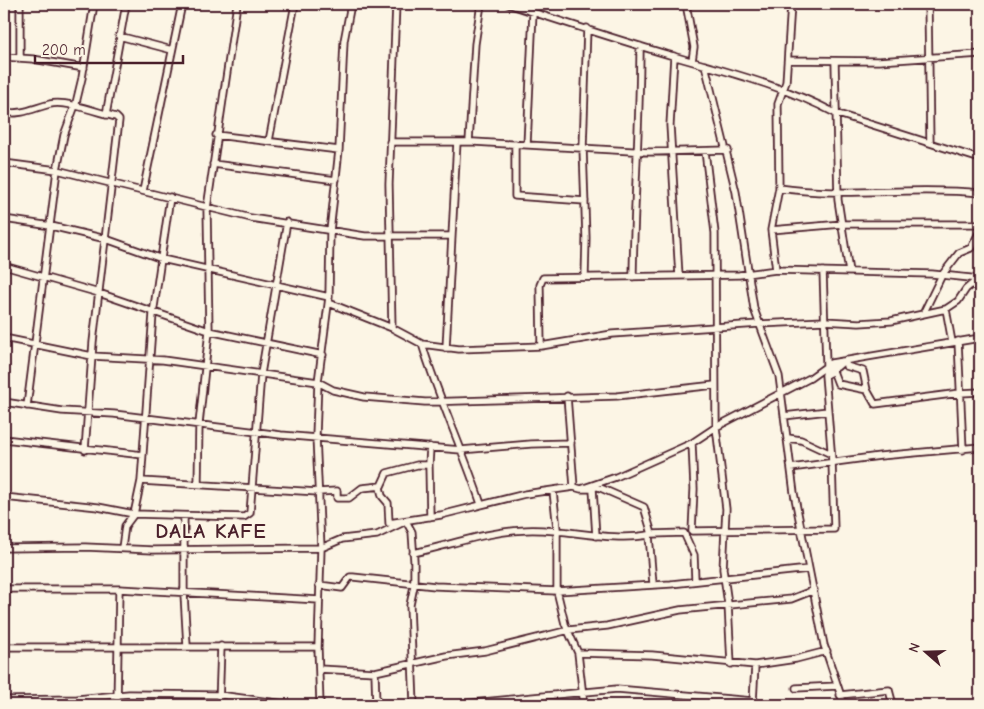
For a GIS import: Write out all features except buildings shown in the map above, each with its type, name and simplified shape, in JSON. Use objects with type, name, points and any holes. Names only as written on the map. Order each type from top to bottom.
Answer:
[{"type":"street","points":[[20,4],[20,58]]},
{"type":"street","points":[[28,406],[34,344],[57,170],[64,135],[75,107],[84,68],[94,4]]},
{"type":"street","points":[[106,115],[126,4]]},
{"type":"street","points":[[142,191],[182,4]]},
{"type":"street","points":[[198,484],[199,424],[208,331],[207,208],[216,135],[237,4]]},
{"type":"street","points":[[269,141],[295,4]]},
{"type":"street","points":[[320,705],[318,647],[321,548],[316,436],[318,382],[329,300],[330,231],[339,150],[344,41],[351,4]]},
{"type":"street","points":[[392,328],[390,142],[396,4]]},
{"type":"street","points":[[469,142],[475,44],[481,4]]},
{"type":"street","points":[[508,4],[640,46],[705,64],[782,91],[835,113],[980,158]]},
{"type":"street","points":[[686,4],[694,48],[692,61]]},
{"type":"street","points":[[776,270],[771,230],[779,188],[778,104],[789,60],[791,4]]},
{"type":"street","points":[[865,4],[928,4],[930,143]]},
{"type":"street","points":[[527,145],[533,12]]},
{"type":"street","points":[[585,277],[583,148],[587,28]]},
{"type":"street","points":[[119,36],[172,50]]},
{"type":"street","points":[[633,277],[633,216],[638,152],[640,46]]},
{"type":"street","points":[[789,60],[835,61],[980,54]]},
{"type":"street","points":[[674,56],[670,125],[679,276]]},
{"type":"street","points":[[4,57],[84,68]]},
{"type":"street","points":[[835,61],[837,192],[849,272]]},
{"type":"street","points":[[705,64],[719,126],[728,150],[749,274],[750,291],[779,376],[791,468],[824,645],[844,705]]},
{"type":"street","points":[[4,113],[16,114],[42,108],[50,104],[75,107],[119,120],[92,356],[85,450]]},
{"type":"street","points":[[216,135],[339,150]]},
{"type":"street","points":[[390,142],[469,142],[638,152],[728,150]]},
{"type":"street","points":[[446,348],[456,142]]},
{"type":"street","points":[[515,144],[516,196],[585,201]]},
{"type":"street","points":[[705,151],[715,233],[716,427],[726,509],[723,533],[724,579],[728,604],[731,664]]},
{"type":"street","points":[[4,163],[57,170],[251,218],[286,222],[330,231],[365,236],[450,236]]},
{"type":"street","points":[[213,164],[336,180]]},
{"type":"street","points":[[779,188],[813,193],[980,193]]},
{"type":"street","points":[[122,548],[125,526],[134,514],[141,481],[148,360],[162,259],[163,234],[170,197]]},
{"type":"street","points":[[4,219],[51,226],[106,240],[162,259],[277,284],[329,300],[392,328],[422,344],[446,348],[541,346],[612,334],[760,324],[824,321],[859,323],[891,321],[946,309],[958,301],[966,289],[979,279]]},
{"type":"street","points":[[4,496],[134,514],[184,517],[247,516],[250,513],[261,374],[286,222]]},
{"type":"street","points":[[771,230],[842,224],[980,224]]},
{"type":"street","points":[[923,314],[942,275],[959,253],[971,248],[980,231]]},
{"type":"street","points":[[4,266],[99,293],[153,314],[208,331],[323,355]]},
{"type":"street","points":[[541,346],[541,280],[543,278],[749,274],[776,270],[942,275],[979,279]]},
{"type":"street","points":[[823,271],[826,365]]},
{"type":"street","points":[[946,309],[955,342],[963,450]]},
{"type":"street","points":[[4,338],[92,356],[163,360],[205,368],[318,382],[333,390],[364,396],[441,401],[618,396],[715,385]]},
{"type":"street","points":[[581,489],[616,477],[692,443],[716,427],[810,378],[826,365],[980,338]]},
{"type":"street","points":[[422,344],[441,401],[466,458],[481,504]]},
{"type":"street","points":[[692,443],[694,489],[692,531],[723,533],[834,529],[832,461],[824,387],[827,369],[837,367],[846,360]]},
{"type":"street","points":[[846,360],[846,366],[863,371],[867,390],[875,404],[980,392]]},
{"type":"street","points":[[825,375],[833,371],[838,384],[867,390]]},
{"type":"street","points":[[566,396],[574,487]]},
{"type":"street","points":[[4,402],[255,431],[461,450],[531,444],[571,443]]},
{"type":"street","points":[[784,416],[828,411]]},
{"type":"street","points":[[788,438],[801,440],[831,454]]},
{"type":"street","points":[[4,439],[85,450],[142,455]]},
{"type":"street","points":[[430,447],[430,517]]},
{"type":"street","points":[[791,468],[832,461],[980,447]]},
{"type":"street","points":[[429,465],[417,465],[387,473],[380,487],[382,496],[388,503],[390,523],[430,517],[526,494],[574,487],[593,489],[596,486],[644,507],[652,534],[684,533]]},
{"type":"street","points":[[141,481],[318,492],[337,491],[337,498],[349,498],[362,488],[380,487]]},
{"type":"street","points":[[593,489],[596,536]]},
{"type":"street","points":[[554,491],[557,591],[565,624],[578,653],[584,705]]},
{"type":"street","points":[[184,517],[184,594],[187,646]]},
{"type":"street","points":[[4,548],[185,550],[321,548],[342,539],[377,535],[406,521]]},
{"type":"street","points":[[406,521],[412,532],[413,553],[414,583],[410,605],[414,705]]},
{"type":"street","points":[[413,553],[504,533],[527,530],[629,538],[684,533]]},
{"type":"street","points":[[684,533],[694,555],[695,580]]},
{"type":"street","points":[[649,535],[653,584]]},
{"type":"street","points":[[319,585],[342,588],[350,577],[353,577],[444,586],[557,591],[724,579],[809,569]]},
{"type":"street","points":[[4,589],[119,589],[319,600]]},
{"type":"street","points":[[117,705],[119,589]]},
{"type":"street","points":[[319,669],[375,672],[412,663],[485,651],[569,630],[607,626],[680,610],[791,599],[814,590]]},
{"type":"street","points":[[219,705],[220,646]]},
{"type":"street","points":[[4,647],[318,647]]},
{"type":"street","points":[[578,653],[652,655],[731,664],[754,664],[796,659],[827,651]]},
{"type":"street","points":[[451,705],[617,689],[753,703],[754,664]]},
{"type":"street","points":[[375,672],[376,705]]},
{"type":"street","points":[[796,688],[837,686]]},
{"type":"street","points":[[840,695],[889,690],[893,705]]},
{"type":"street","points":[[4,700],[77,699],[117,694],[219,696],[292,705]]},
{"type":"street","points":[[517,698],[517,705]]},
{"type":"district","name":"DALA KAFE","points":[[211,531]]}]
